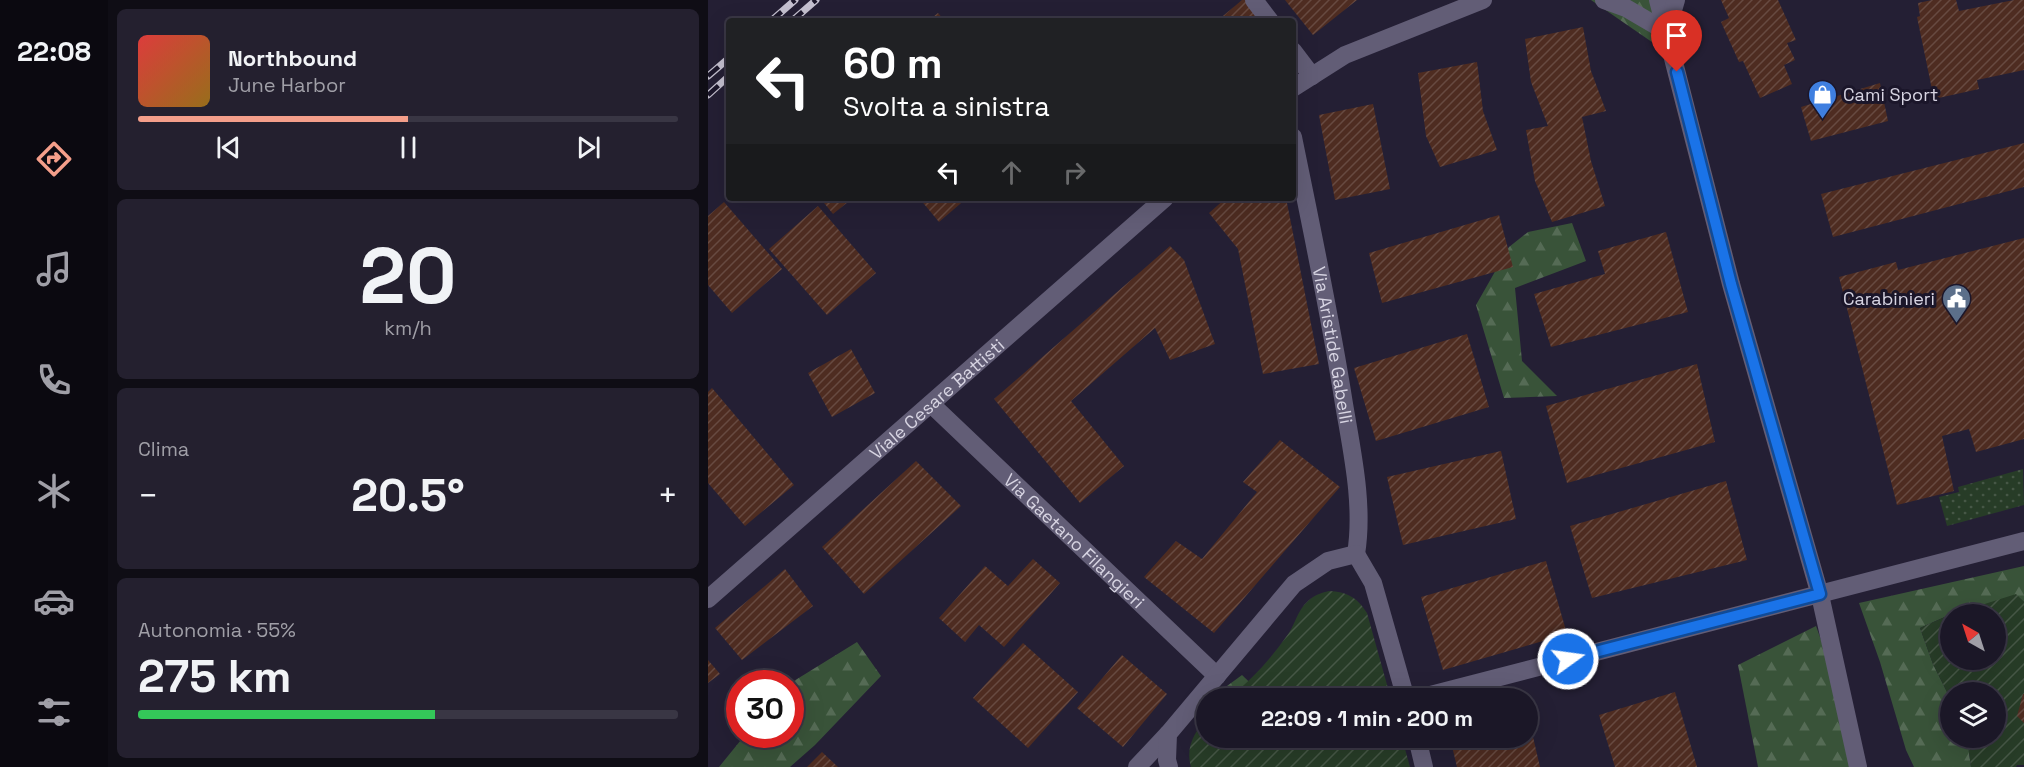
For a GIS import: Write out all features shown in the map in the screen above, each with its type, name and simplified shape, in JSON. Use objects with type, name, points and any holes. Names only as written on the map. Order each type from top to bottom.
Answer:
[{"type":"street","points":[[1254,0],[1268,18]]},
{"type":"street","points":[[1604,0],[1626,8],[1667,32]]},
{"type":"street","points":[[1658,0],[1731,284],[1820,594],[1858,767]]},
{"type":"street","points":[[1667,32],[1676,0]]},
{"type":"street","points":[[1296,86],[1345,56],[1473,2]]},
{"type":"street","points":[[1296,55],[1312,76]]},
{"type":"street","name":"Via Aristide Gabelli","points":[[1296,152],[1332,330],[1354,464],[1360,532],[1356,554]]},
{"type":"street","name":"Viale Cesare Battisti","points":[[708,599],[1162,201]]},
{"type":"street","name":"Via Gaetano Filangieri","points":[[932,404],[1217,676]]},
{"type":"street","points":[[1457,688],[2024,541]]},
{"type":"street","points":[[1137,767],[1168,734],[1294,584],[1328,561],[1356,554],[1373,583],[1403,688]]},
{"type":"street","points":[[1168,734],[1169,767]]},
{"type":"street","points":[[1419,748],[1424,767]]},
{"type":"green space","points":[[1591,0],[1654,0],[1662,49]]},
{"type":"green space","points":[[1572,223],[1586,261],[1515,288],[1522,361],[1557,396],[1504,398],[1476,305],[1509,247],[1528,232]]},
{"type":"green space","points":[[2023,469],[2024,505],[1947,526],[1939,497],[1959,492],[1958,487]]},
{"type":"green space","points":[[2024,566],[2024,602],[2016,595],[1986,604],[1940,604],[1940,619],[1920,628],[1942,682],[1940,682],[1940,748],[1968,748],[1971,767],[1914,767],[1906,750],[1880,662],[1859,603]]},
{"type":"green space","points":[[1329,591],[1351,596],[1367,613],[1388,688],[1241,688],[1273,654],[1289,633],[1304,605],[1315,596]]},
{"type":"green space","points":[[2016,594],[2024,602],[2024,765],[1971,767],[1968,748],[2006,748],[2006,682],[1942,682],[1920,628],[1940,619],[1940,670],[2006,670],[2006,604],[1985,604]]},
{"type":"green space","points":[[1816,626],[1867,767],[1758,767],[1738,665]]},
{"type":"green space","points":[[857,642],[881,676],[815,745],[790,767],[719,767],[734,748],[804,748],[804,675]]},
{"type":"green space","points":[[1242,675],[1256,688],[1224,688]]},
{"type":"green space","points":[[1196,733],[1196,748],[1405,748],[1410,767],[1191,767],[1189,753]]},
{"type":"building","points":[[1245,0],[1260,18],[1221,18]]},
{"type":"building","points":[[1285,0],[1357,0],[1313,35]]},
{"type":"building","points":[[1721,0],[1778,0],[1796,40],[1787,43],[1795,60],[1784,65],[1792,84],[1760,98],[1743,61],[1739,62],[1721,22],[1729,18]]},
{"type":"building","points":[[1932,0],[1956,0],[1959,11],[2024,0],[2024,70],[1977,80],[1979,89],[1934,99],[1917,17],[1920,16],[1918,3]]},
{"type":"building","points":[[938,13],[942,18],[932,18]]},
{"type":"building","points":[[1583,27],[1591,71],[1606,111],[1582,117],[1591,161],[1605,206],[1552,222],[1535,181],[1526,130],[1548,126],[1531,82],[1525,39]]},
{"type":"building","points":[[1477,62],[1483,111],[1497,150],[1440,167],[1426,136],[1418,73]]},
{"type":"building","points":[[1880,83],[1888,121],[1811,141],[1801,107]]},
{"type":"building","points":[[1373,104],[1390,189],[1335,200],[1319,115]]},
{"type":"building","points":[[2024,143],[2024,187],[1833,237],[1821,194]]},
{"type":"building","points":[[822,201],[849,201],[833,214]]},
{"type":"building","points":[[922,201],[964,201],[939,222]]},
{"type":"building","points":[[1223,201],[1287,201],[1319,364],[1263,374],[1238,249],[1209,213]]},
{"type":"building","points":[[724,202],[782,269],[732,313],[708,285],[708,216]]},
{"type":"building","points":[[818,206],[876,273],[827,315],[769,249]]},
{"type":"building","points":[[1499,215],[1513,267],[1382,303],[1369,253]]},
{"type":"building","points":[[1666,232],[1688,312],[1551,347],[1534,294],[1605,274],[1598,251]]},
{"type":"building","points":[[2024,238],[2024,439],[1976,452],[1969,429],[1942,436],[1954,491],[1897,505],[1839,277],[1896,262],[1898,270]]},
{"type":"building","points":[[1170,246],[1184,260],[1215,344],[1170,360],[1155,328],[1071,401],[1124,466],[1080,503],[994,399]]},
{"type":"building","points":[[1467,334],[1489,407],[1376,441],[1354,368]]},
{"type":"building","points":[[851,349],[875,393],[832,417],[808,373]]},
{"type":"building","points":[[1697,364],[1715,442],[1567,483],[1546,406]]},
{"type":"building","points":[[712,388],[794,485],[745,526],[708,483],[708,392]]},
{"type":"building","points":[[1280,440],[1340,487],[1214,633],[1144,577],[1176,541],[1202,559],[1257,492],[1243,482]]},
{"type":"building","points":[[1501,451],[1516,519],[1403,545],[1387,477]]},
{"type":"building","points":[[916,461],[961,506],[864,594],[822,547]]},
{"type":"building","points":[[1726,481],[1747,560],[1592,598],[1570,526]]},
{"type":"building","points":[[1033,559],[1060,583],[1004,647],[979,625],[965,642],[939,618],[985,566],[1008,586]]},
{"type":"building","points":[[1546,561],[1567,634],[1443,670],[1421,597]]},
{"type":"building","points":[[785,569],[813,606],[742,660],[715,628]]},
{"type":"building","points":[[1023,643],[1078,692],[1028,748],[973,698]]},
{"type":"building","points":[[1122,655],[1167,694],[1123,747],[1077,708]]},
{"type":"building","points":[[708,660],[720,674],[708,683]]},
{"type":"building","points":[[1675,692],[1697,767],[1615,767],[1599,715]]},
{"type":"building","points":[[2024,694],[2024,723],[2017,716]]},
{"type":"building","points":[[1452,748],[1536,748],[1540,767],[1457,767]]},
{"type":"building","points":[[822,752],[838,767],[807,767]]},
{"type":"railway","points":[[774,18],[795,0]]},
{"type":"railway","points":[[795,18],[816,0]]},
{"type":"railway","points":[[708,76],[726,61]]},
{"type":"railway","points":[[708,95],[726,79]]},
{"type":"place","name":"Cami Sport","points":[[1822,120]]},
{"type":"place","name":"Carabinieri","points":[[1956,324]]},
{"type":"route","points":[[1568,659],[1820,594],[1731,284],[1677,72]]}]
